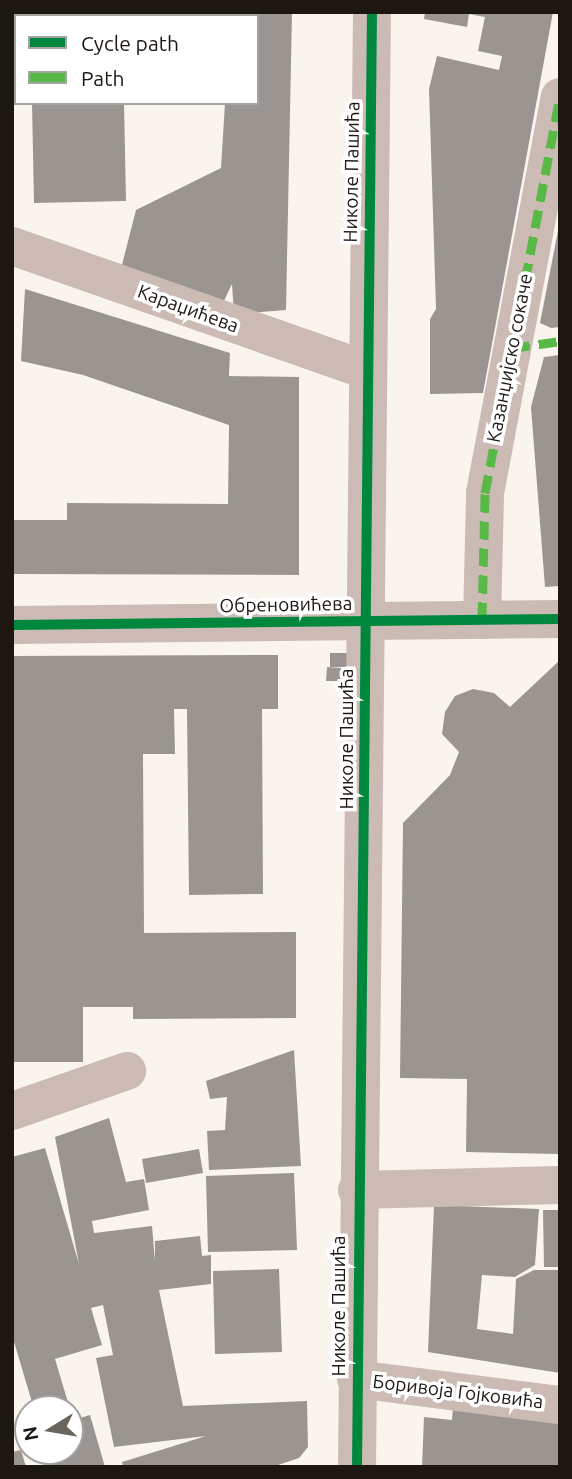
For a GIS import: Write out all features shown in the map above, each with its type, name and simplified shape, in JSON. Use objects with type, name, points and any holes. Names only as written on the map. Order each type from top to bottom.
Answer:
[{"type":"street","name":"Николе Пашића","points":[[358,1467],[357,1190],[367,621],[366,370],[372,12]]},
{"type":"street","name":"Казанџијско сокаче","points":[[482,620],[485,493],[560,97]]},
{"type":"street","name":"Караџићева","points":[[12,246],[366,370]]},
{"type":"street","name":"Обреновићева","points":[[12,625],[560,619]]},
{"type":"street","points":[[12,1111],[127,1071]]},
{"type":"street","points":[[357,1190],[560,1185]]},
{"type":"street","name":"Боривоја Гојковића","points":[[356,1379],[560,1405]]},
{"type":"building","points":[[12,12],[120,12],[14,14],[12,18]]},
{"type":"building","points":[[227,12],[292,12],[286,310],[234,314],[232,284],[223,303],[122,265],[136,210],[221,168],[225,105],[259,105],[259,14]]},
{"type":"building","points":[[425,12],[553,12],[483,393],[430,394],[430,319],[436,309],[429,89],[437,56],[499,70],[502,56],[478,51],[485,17],[469,14],[467,27],[424,19]]},
{"type":"building","points":[[32,105],[124,105],[126,201],[34,203]]},
{"type":"building","points":[[558,231],[560,327],[551,328],[540,323]]},
{"type":"building","points":[[25,289],[230,353],[229,376],[299,377],[299,575],[12,574],[12,520],[67,520],[67,503],[228,504],[229,425],[83,375],[21,361]]},
{"type":"building","points":[[560,355],[560,586],[545,587],[531,407],[544,357]]},
{"type":"building","points":[[330,653],[352,653],[351,667],[330,667]]},
{"type":"building","points":[[278,655],[278,709],[262,709],[263,894],[189,895],[187,709],[174,709],[175,754],[143,754],[144,933],[296,932],[296,1018],[133,1019],[133,1007],[83,1007],[83,1062],[12,1062],[12,656]]},
{"type":"building","points":[[560,660],[560,1154],[466,1152],[467,1079],[400,1078],[403,823],[450,775],[459,752],[442,734],[445,712],[455,696],[473,689],[494,693],[510,707]]},
{"type":"building","points":[[327,667],[341,668],[341,681],[326,681]]},
{"type":"building","points":[[294,1050],[301,1166],[209,1170],[207,1131],[225,1130],[227,1097],[210,1099],[206,1081]]},
{"type":"building","points":[[109,1118],[126,1182],[144,1179],[149,1210],[92,1221],[94,1233],[152,1226],[155,1261],[155,1241],[200,1236],[202,1256],[211,1255],[211,1284],[159,1290],[183,1406],[307,1401],[308,1447],[299,1458],[272,1467],[123,1467],[122,1462],[206,1436],[114,1447],[96,1358],[113,1355],[103,1305],[91,1308],[102,1345],[55,1359],[66,1395],[30,1395],[12,1335],[12,1157],[45,1148],[79,1264],[55,1137]]},
{"type":"building","points":[[199,1149],[203,1173],[146,1183],[142,1159]]},
{"type":"building","points":[[294,1173],[297,1250],[208,1252],[206,1176]]},
{"type":"building","points":[[434,1205],[539,1209],[535,1265],[515,1277],[482,1275],[477,1329],[513,1334],[516,1279],[534,1270],[560,1270],[560,1373],[428,1352]]},
{"type":"building","points":[[543,1210],[560,1210],[560,1267],[544,1267]]},
{"type":"building","points":[[279,1269],[282,1352],[215,1354],[213,1271]]},
{"type":"building","points":[[453,1407],[560,1420],[560,1467],[422,1467],[424,1417],[452,1420]]},
{"type":"building","points":[[90,1415],[105,1467],[51,1467],[84,1465],[84,1417]]},
{"type":"building","points":[[12,1452],[14,1465],[26,1467],[12,1467]]},
{"type":"marked path","points":[[482,620],[485,493],[560,97]]},
{"type":"marked path","points":[[512,348],[560,341]]},
{"type":"cycle path","points":[[357,1467],[372,12]]},
{"type":"cycle path","points":[[12,625],[560,619]]}]
